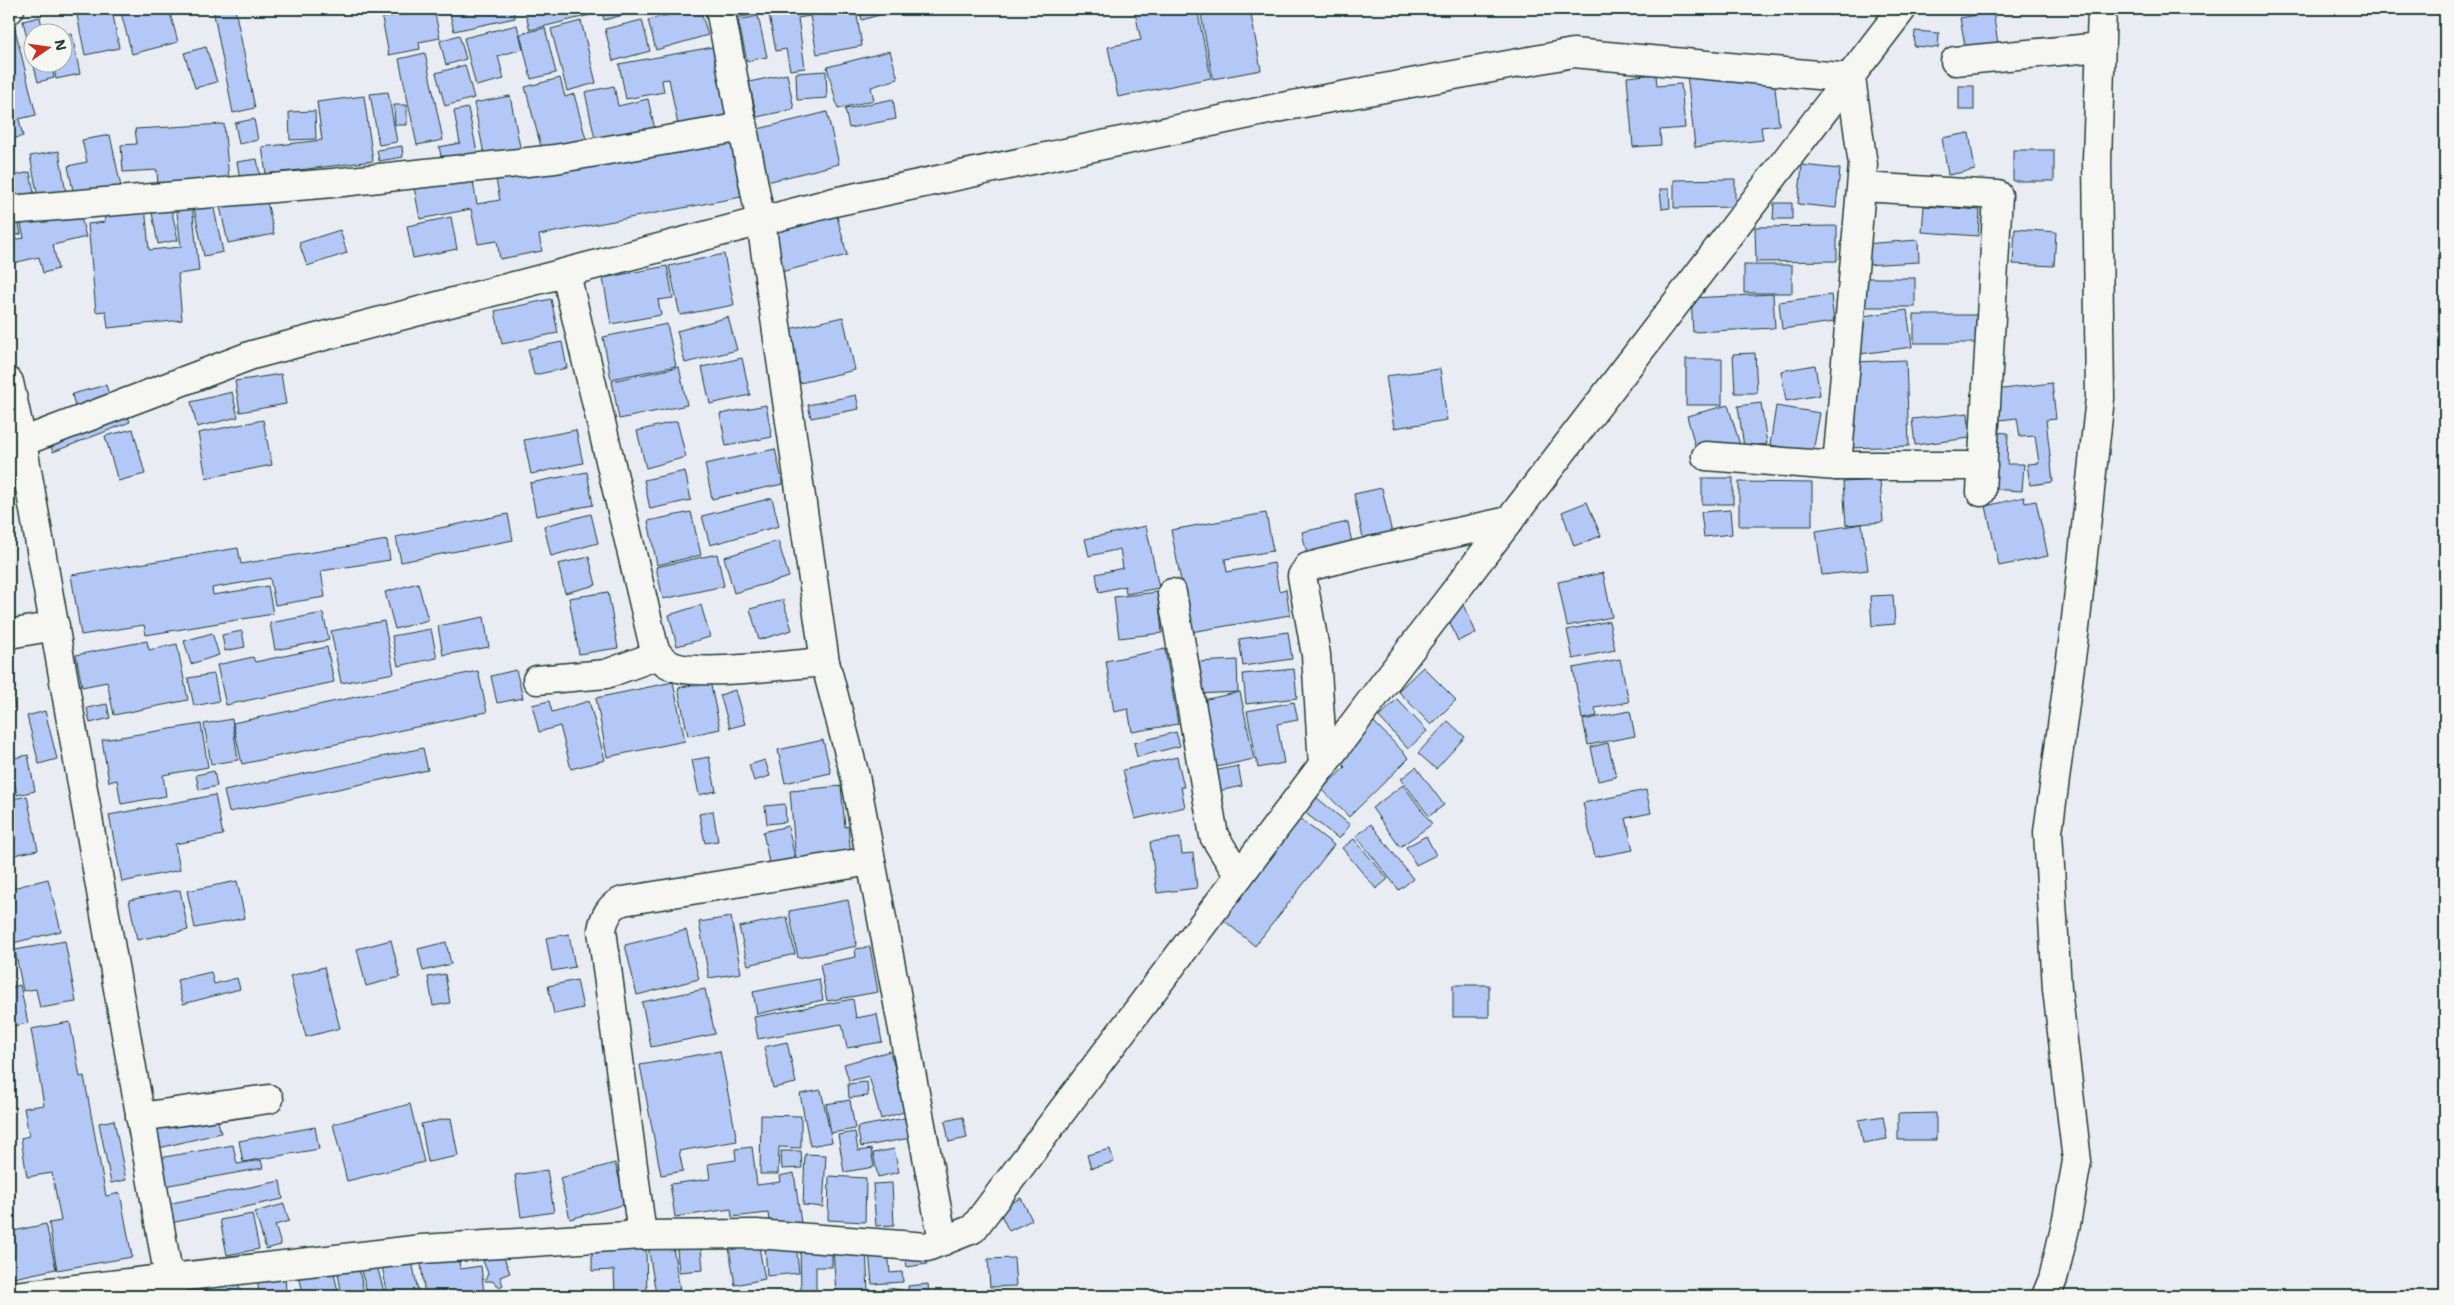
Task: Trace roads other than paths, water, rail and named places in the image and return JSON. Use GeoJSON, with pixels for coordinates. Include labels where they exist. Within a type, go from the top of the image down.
{"type":"FeatureCollection","features":[{"type":"Feature","properties":{"kind":"street"},"geometry":{"type":"LineString","coordinates":[[720,9],[761,222],[825,662],[855,776],[943,1241]]}},
{"type":"Feature","properties":{"kind":"street"},"geometry":{"type":"LineString","coordinates":[[15,1296],[170,1287],[422,1249],[642,1235],[756,1234],[927,1246],[974,1229],[1323,765],[1902,9]]}},
{"type":"Feature","properties":{"kind":"street"},"geometry":{"type":"LineString","coordinates":[[2046,1296],[2053,1279],[2066,1224],[2077,1161],[2057,989],[2048,832],[2075,628],[2100,398],[2098,160],[2102,9]]}},
{"type":"Feature","properties":{"kind":"street"},"geometry":{"type":"LineString","coordinates":[[1955,62],[2101,47]]}},
{"type":"Feature","properties":{"kind":"street"},"geometry":{"type":"LineString","coordinates":[[15,443],[252,355],[834,202],[1272,109],[1573,53],[1851,78]]}},
{"type":"Feature","properties":{"kind":"street"},"geometry":{"type":"LineString","coordinates":[[1837,466],[1863,166],[1851,78]]}},
{"type":"Feature","properties":{"kind":"street"},"geometry":{"type":"LineString","coordinates":[[9,210],[333,183],[545,160],[744,127]]}},
{"type":"Feature","properties":{"kind":"street"},"geometry":{"type":"LineString","coordinates":[[1706,456],[1982,479],[1998,195],[1862,187]]}},
{"type":"Feature","properties":{"kind":"street"},"geometry":{"type":"LineString","coordinates":[[566,274],[654,647],[658,655],[673,666],[695,671],[825,662]]}},
{"type":"Feature","properties":{"kind":"street"},"geometry":{"type":"LineString","coordinates":[[9,382],[15,443],[55,626],[170,1287]]}},
{"type":"Feature","properties":{"kind":"street"},"geometry":{"type":"LineString","coordinates":[[1323,765],[1316,655],[1302,576],[1308,567],[1371,551],[1509,521]]}},
{"type":"Feature","properties":{"kind":"street"},"geometry":{"type":"LineString","coordinates":[[1172,593],[1214,836],[1239,876]]}},
{"type":"Feature","properties":{"kind":"street"},"geometry":{"type":"LineString","coordinates":[[9,634],[55,626]]}},
{"type":"Feature","properties":{"kind":"street"},"geometry":{"type":"LineString","coordinates":[[537,680],[606,674],[658,655]]}},
{"type":"Feature","properties":{"kind":"street"},"geometry":{"type":"LineString","coordinates":[[642,1235],[602,930],[605,918],[613,907],[623,901],[871,861]]}},
{"type":"Feature","properties":{"kind":"street"},"geometry":{"type":"LineString","coordinates":[[140,1117],[269,1098]]}}]}
